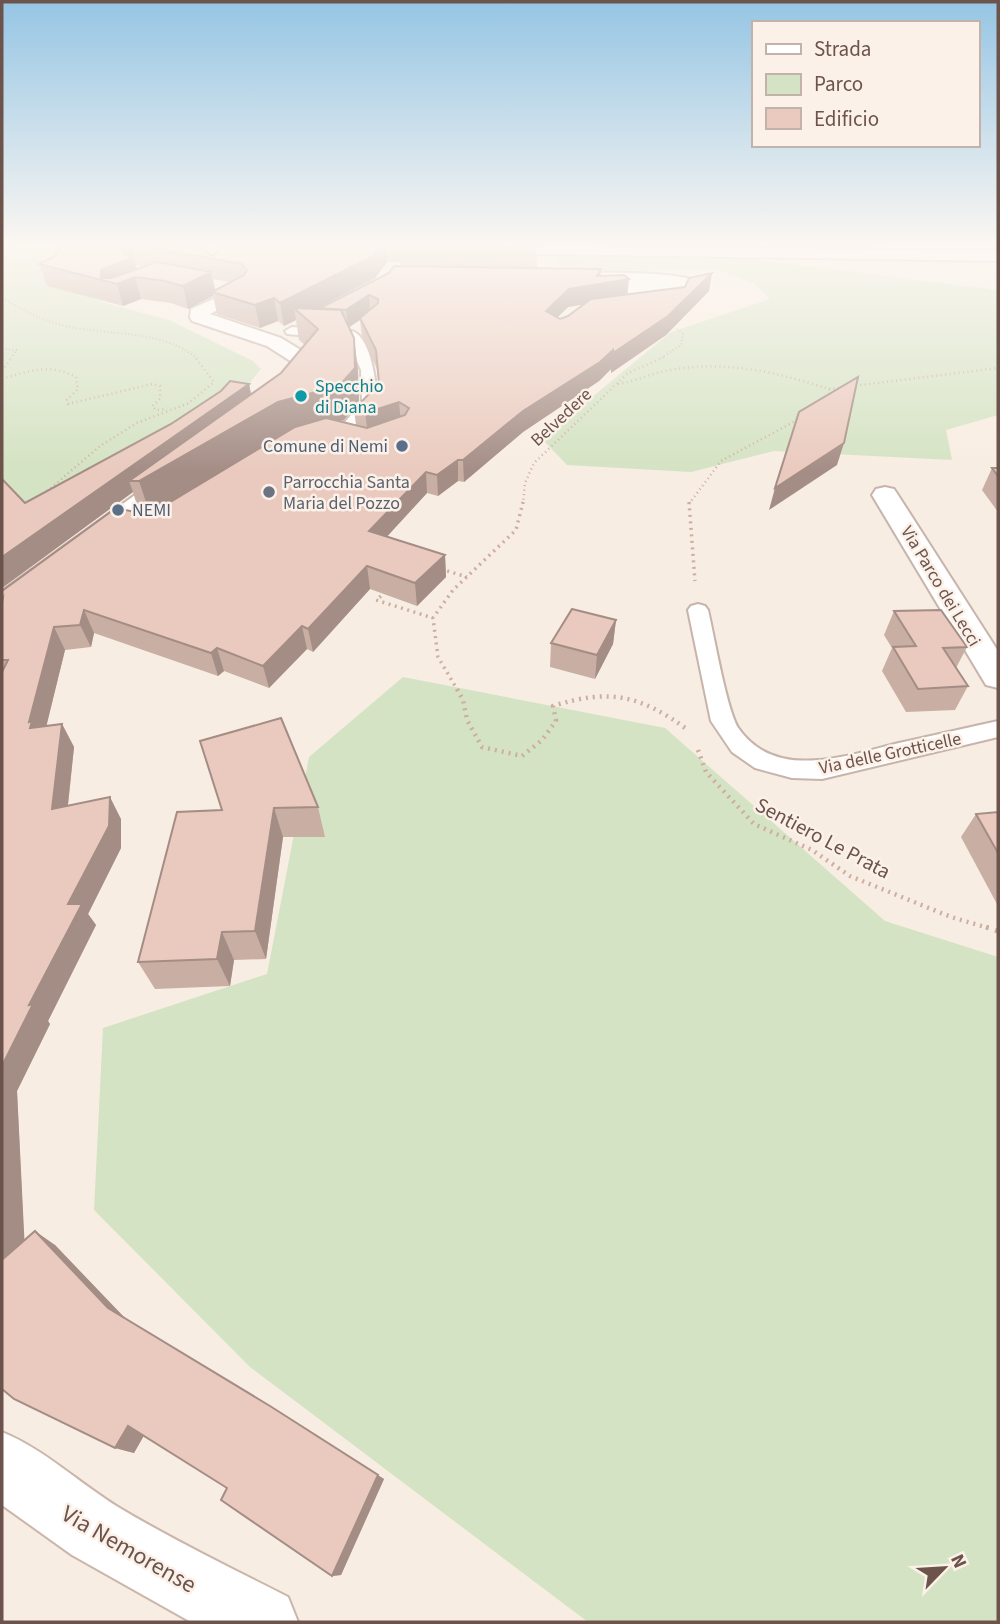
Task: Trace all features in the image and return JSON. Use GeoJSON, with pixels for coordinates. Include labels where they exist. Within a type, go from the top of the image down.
{"type":"FeatureCollection","features":[{"type":"Feature","properties":{"kind":"street"},"geometry":{"type":"LineString","coordinates":[[211,320],[283,336],[302,359],[303,367],[295,381],[267,408]]}},
{"type":"Feature","properties":{"kind":"street"},"geometry":{"type":"LineString","coordinates":[[283,336],[312,320]]}},
{"type":"Feature","properties":{"kind":"street"},"geometry":{"type":"LineString","coordinates":[[2,605],[204,456]]}},
{"type":"Feature","properties":{"kind":"street","name":"Via Parco dei Lecci"},"geometry":{"type":"LineString","coordinates":[[885,495],[998,677]]}},
{"type":"Feature","properties":{"kind":"street","name":"Via Nemorense"},"geometry":{"type":"LineString","coordinates":[[2,1465],[51,1504],[124,1550],[264,1622]]}},
{"type":"Feature","properties":{"kind":"lane"},"geometry":{"type":"LineString","coordinates":[[283,336],[357,331],[368,370],[370,403],[353,432],[309,436]]}},
{"type":"Feature","properties":{"kind":"lane"},"geometry":{"type":"LineString","coordinates":[[120,519],[146,526]]}},
{"type":"Feature","properties":{"kind":"lane","name":"Via delle Grotticelle"},"geometry":{"type":"LineString","coordinates":[[698,610],[723,721],[730,735],[741,749],[779,768],[822,770],[998,729]]}},
{"type":"Feature","properties":{"kind":"path"},"geometry":{"type":"LineString","coordinates":[[39,498],[100,446],[137,422],[189,403],[214,382],[206,365],[179,346],[163,341],[61,325],[46,320]]}},
{"type":"Feature","properties":{"kind":"path","name":"Belvedere"},"geometry":{"type":"LineString","coordinates":[[433,618],[436,610],[467,577],[516,530],[522,513],[525,483],[534,463],[628,373],[660,359],[681,345],[683,334],[673,326]]}},
{"type":"Feature","properties":{"kind":"path"},"geometry":{"type":"LineString","coordinates":[[2,349],[17,350],[2,371]]}},
{"type":"Feature","properties":{"kind":"path"},"geometry":{"type":"LineString","coordinates":[[617,384],[667,370],[712,363],[747,366],[829,388],[998,368]]}},
{"type":"Feature","properties":{"kind":"path"},"geometry":{"type":"LineString","coordinates":[[2,379],[44,367],[61,368],[76,377],[78,389],[67,400],[68,404],[97,400],[143,384],[154,383],[160,386],[160,398],[152,407],[156,410],[174,408]]}},
{"type":"Feature","properties":{"kind":"path"},"geometry":{"type":"LineString","coordinates":[[829,388],[836,400]]}},
{"type":"Feature","properties":{"kind":"path"},"geometry":{"type":"LineString","coordinates":[[698,610],[689,501],[721,461],[802,417]]}},
{"type":"Feature","properties":{"kind":"path"},"geometry":{"type":"LineString","coordinates":[[433,566],[467,577]]}},
{"type":"Feature","properties":{"kind":"path"},"geometry":{"type":"LineString","coordinates":[[387,591],[376,600],[433,618],[438,657],[463,700],[467,720],[482,747],[522,756],[542,740],[556,721],[553,706],[576,698],[621,695],[651,705],[691,732]]}},
{"type":"Feature","properties":{"kind":"path","name":"Sentiero Le Prata"},"geometry":{"type":"LineString","coordinates":[[695,742],[706,772],[754,824],[812,850],[850,876],[951,917],[998,931]]}},
{"type":"Feature","properties":{"kind":"green space"},"geometry":{"type":"Polygon","coordinates":[[[2,320],[168,320],[253,361],[261,369],[243,391],[33,514],[2,480],[2,320]]]}},
{"type":"Feature","properties":{"kind":"green space"},"geometry":{"type":"Polygon","coordinates":[[[708,320],[998,320],[998,415],[946,430],[952,460],[774,451],[691,472],[567,465],[544,441],[569,416],[671,332],[708,320]]]}},
{"type":"Feature","properties":{"kind":"green space"},"geometry":{"type":"Polygon","coordinates":[[[403,677],[665,728],[885,921],[998,957],[998,1622],[588,1622],[250,1367],[94,1210],[103,1028],[267,974],[309,757],[403,677]]]}},
{"type":"Feature","properties":{"kind":"building"},"geometry":{"type":"Polygon","coordinates":[[[307,320],[346,320],[354,338],[355,368],[339,386],[278,402],[139,481],[129,481],[281,373],[318,329],[307,320]]]}},
{"type":"Feature","properties":{"kind":"building"},"geometry":{"type":"Polygon","coordinates":[[[361,320],[662,320],[523,411],[463,460],[458,460],[437,475],[426,472],[369,531],[445,555],[415,583],[367,566],[308,629],[302,626],[263,666],[217,648],[211,653],[84,610],[80,625],[54,627],[29,722],[32,721],[30,728],[62,724],[52,809],[110,797],[109,826],[68,904],[82,904],[29,1005],[33,1004],[2,1066],[2,672],[8,660],[2,660],[2,591],[116,508],[135,512],[157,510],[295,427],[326,418],[367,428],[405,415],[409,408],[399,402],[365,413],[354,410],[379,383],[376,350],[361,320]]]}},
{"type":"Feature","properties":{"kind":"building"},"geometry":{"type":"Polygon","coordinates":[[[858,377],[844,443],[775,488],[799,412],[858,377]]]}},
{"type":"Feature","properties":{"kind":"building"},"geometry":{"type":"Polygon","coordinates":[[[230,381],[249,384],[2,557],[2,479],[25,503],[171,424],[221,391],[230,381]]]}},
{"type":"Feature","properties":{"kind":"building"},"geometry":{"type":"Polygon","coordinates":[[[572,609],[616,620],[597,655],[551,643],[572,609]]]}},
{"type":"Feature","properties":{"kind":"building"},"geometry":{"type":"Polygon","coordinates":[[[941,610],[967,647],[943,648],[968,686],[918,689],[893,647],[916,646],[894,611],[941,610]]]}},
{"type":"Feature","properties":{"kind":"building"},"geometry":{"type":"Polygon","coordinates":[[[281,718],[318,807],[274,808],[255,931],[222,932],[217,959],[138,962],[177,812],[222,810],[200,741],[281,718]]]}},
{"type":"Feature","properties":{"kind":"building"},"geometry":{"type":"Polygon","coordinates":[[[998,812],[998,853],[976,814],[998,812]]]}},
{"type":"Feature","properties":{"kind":"building"},"geometry":{"type":"Polygon","coordinates":[[[2,1186],[4,1258],[35,1231],[108,1308],[378,1475],[332,1576],[221,1500],[227,1488],[128,1426],[115,1448],[14,1399],[2,1389],[2,1186]]]}},
{"type":"Feature","properties":{"kind":"place","name":"Specchio di Diana"},"geometry":{"type":"Point","coordinates":[301,396]}},
{"type":"Feature","properties":{"kind":"place","name":"Comune di Nemi"},"geometry":{"type":"Point","coordinates":[402,446]}},
{"type":"Feature","properties":{"kind":"place","name":"Parrocchia Santa Maria del Pozzo"},"geometry":{"type":"Point","coordinates":[269,492]}},
{"type":"Feature","properties":{"kind":"place","name":"NEMI"},"geometry":{"type":"Point","coordinates":[118,510]}}]}
